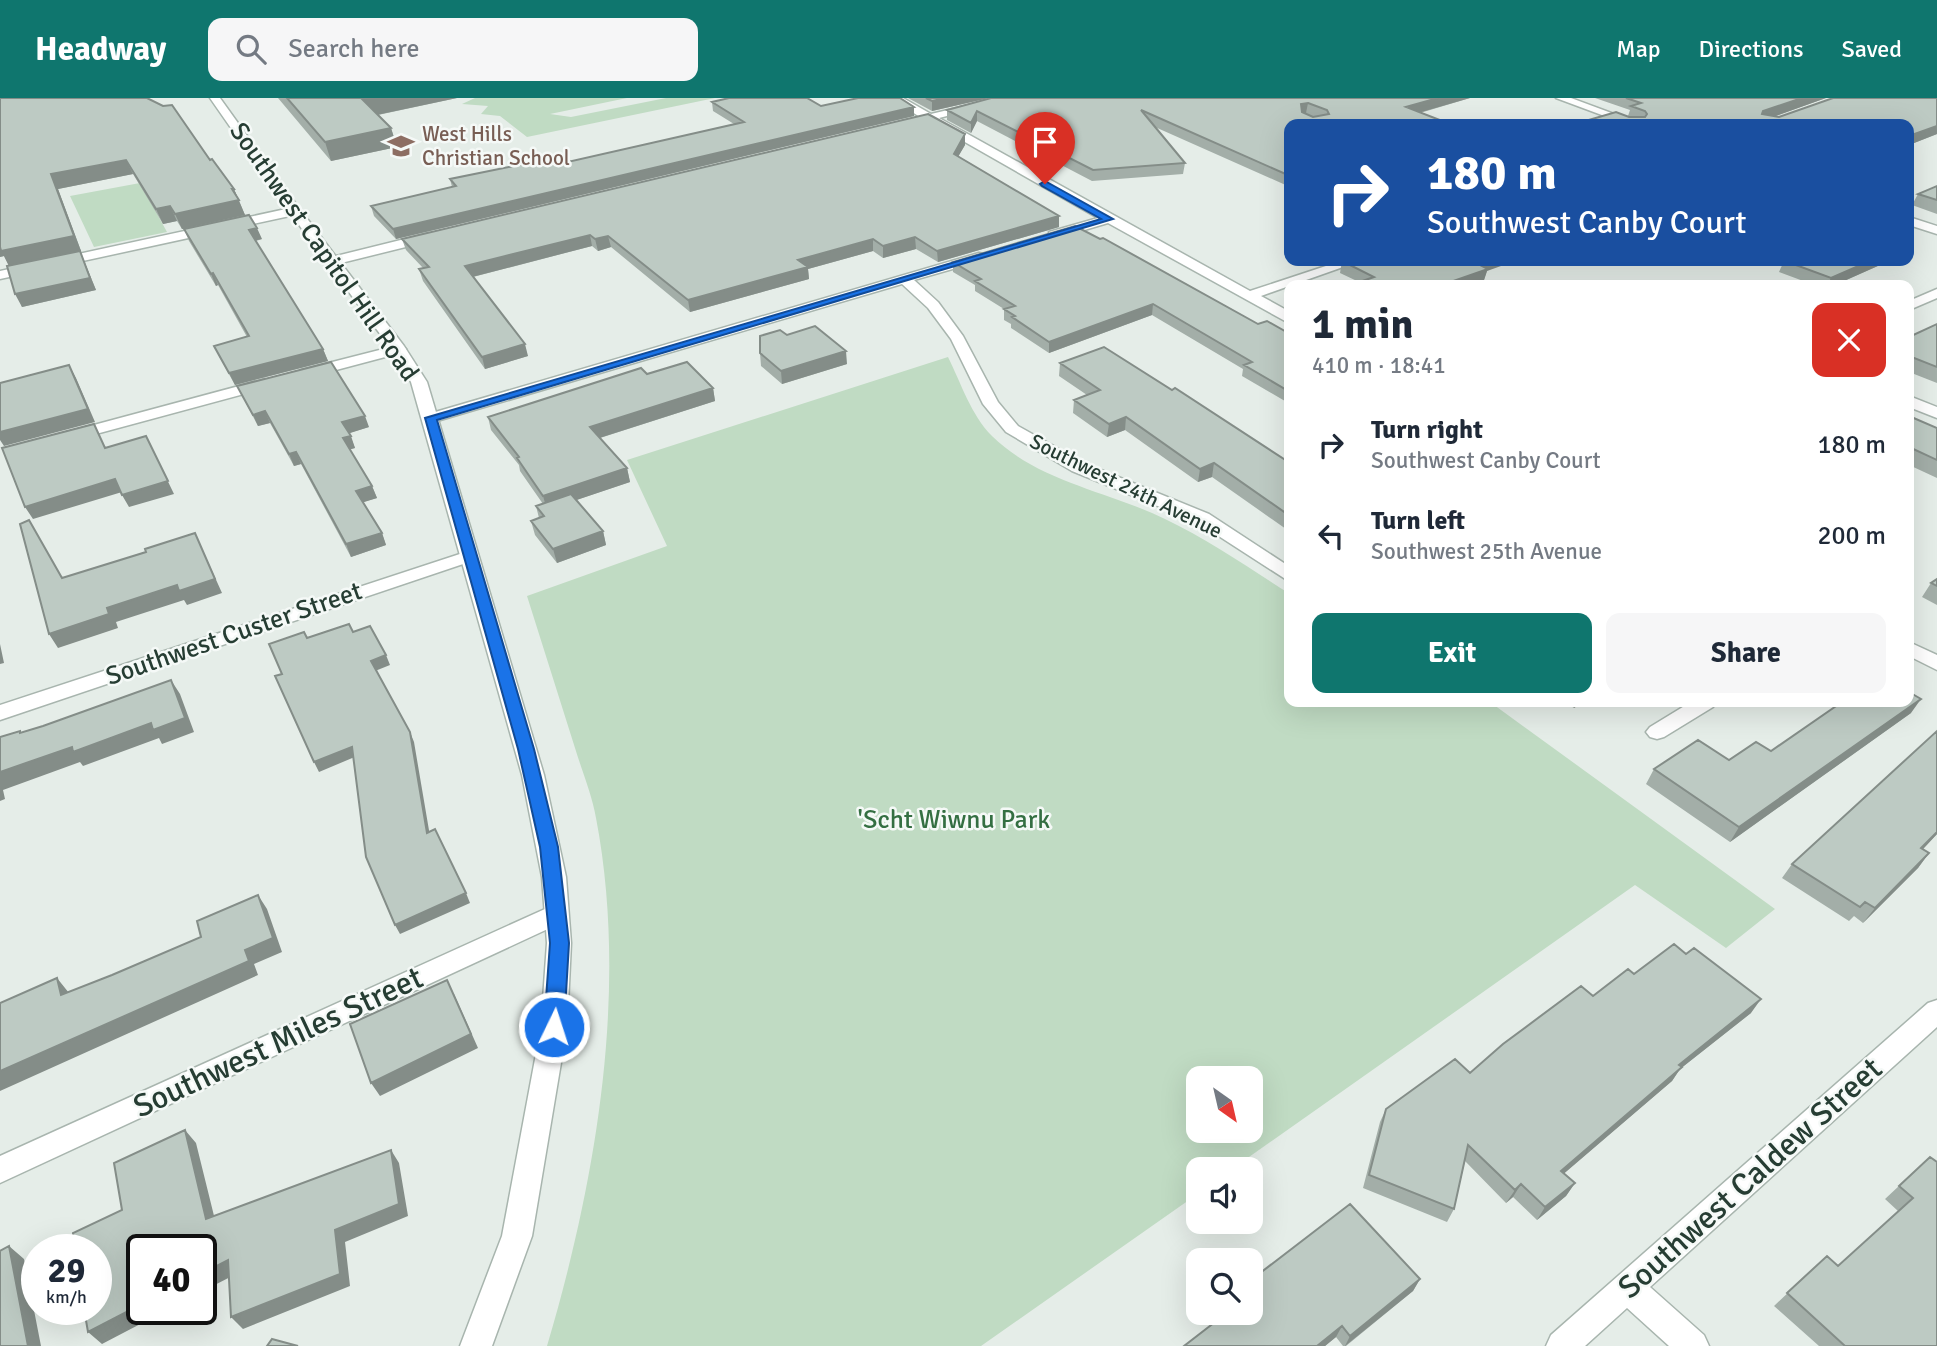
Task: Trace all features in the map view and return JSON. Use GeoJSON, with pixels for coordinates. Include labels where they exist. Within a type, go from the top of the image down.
{"type":"FeatureCollection","features":[{"type":"Feature","properties":{"kind":"street","name":"Southwest Capitol Hill Road"},"geometry":{"type":"LineString","coordinates":[[215,98],[295,211],[399,349],[418,382],[431,418],[533,775],[549,847],[559,943],[554,1027],[517,1236],[476,1346]]}},
{"type":"Feature","properties":{"kind":"street"},"geometry":{"type":"LineString","coordinates":[[895,98],[1284,314]]}},
{"type":"Feature","properties":{"kind":"street"},"geometry":{"type":"LineString","coordinates":[[894,126],[1013,98]]}},
{"type":"Feature","properties":{"kind":"street"},"geometry":{"type":"LineString","coordinates":[[1561,98],[1622,119]]}},
{"type":"Feature","properties":{"kind":"street"},"geometry":{"type":"LineString","coordinates":[[0,275],[295,211]]}},
{"type":"Feature","properties":{"kind":"street"},"geometry":{"type":"LineString","coordinates":[[1045,238],[1109,219]]}},
{"type":"Feature","properties":{"kind":"street"},"geometry":{"type":"LineString","coordinates":[[1914,223],[1937,230]]}},
{"type":"Feature","properties":{"kind":"street"},"geometry":{"type":"LineString","coordinates":[[332,261],[440,235]]}},
{"type":"Feature","properties":{"kind":"street"},"geometry":{"type":"LineString","coordinates":[[431,418],[994,253]]}},
{"type":"Feature","properties":{"kind":"street"},"geometry":{"type":"LineString","coordinates":[[1296,280],[1338,266]]}},
{"type":"Feature","properties":{"kind":"street","name":"Southwest 24th Avenue"},"geometry":{"type":"LineString","coordinates":[[904,279],[933,305],[950,327],[990,404],[1012,429],[1078,467],[1203,518],[1284,572]]}},
{"type":"Feature","properties":{"kind":"street"},"geometry":{"type":"LineString","coordinates":[[1248,296],[1284,284]]}},
{"type":"Feature","properties":{"kind":"street"},"geometry":{"type":"LineString","coordinates":[[1914,304],[1937,293]]}},
{"type":"Feature","properties":{"kind":"street"},"geometry":{"type":"LineString","coordinates":[[53,441],[399,349]]}},
{"type":"Feature","properties":{"kind":"street"},"geometry":{"type":"LineString","coordinates":[[1914,403],[1937,413]]}},
{"type":"Feature","properties":{"kind":"street","name":"Southwest Custer Street"},"geometry":{"type":"LineString","coordinates":[[0,713],[469,555]]}},
{"type":"Feature","properties":{"kind":"street"},"geometry":{"type":"LineString","coordinates":[[1914,651],[1937,663]]}},
{"type":"Feature","properties":{"kind":"street"},"geometry":{"type":"LineString","coordinates":[[1657,732],[1698,707]]}},
{"type":"Feature","properties":{"kind":"street","name":"Southwest Miles Street"},"geometry":{"type":"LineString","coordinates":[[0,1170],[556,914]]}},
{"type":"Feature","properties":{"kind":"street","name":"Southwest Caldew Street"},"geometry":{"type":"LineString","coordinates":[[1562,1346],[1937,1010]]}},
{"type":"Feature","properties":{"kind":"street"},"geometry":{"type":"LineString","coordinates":[[1628,1288],[1693,1346]]}},
{"type":"Feature","properties":{"kind":"green space"},"geometry":{"type":"Polygon","coordinates":[[[475,98],[627,98],[550,114],[571,117],[666,98],[715,98],[527,137],[500,116],[481,114],[488,106],[462,104],[475,98]]]}},
{"type":"Feature","properties":{"kind":"green space"},"geometry":{"type":"Polygon","coordinates":[[[140,183],[167,232],[94,247],[70,196],[140,183]]]}},
{"type":"Feature","properties":{"kind":"green space","name":"'Scht Wiwnu Park"},"geometry":{"type":"Polygon","coordinates":[[[948,357],[978,418],[992,436],[1011,452],[1052,475],[1143,509],[1181,527],[1284,590],[1284,707],[1497,707],[1775,909],[1726,948],[1635,885],[1249,1157],[1186,1157],[1186,1202],[981,1346],[547,1346],[565,1283],[593,1152],[608,1017],[609,950],[605,883],[594,809],[527,596],[667,546],[627,460],[948,357]]]}},
{"type":"Feature","properties":{"kind":"building"},"geometry":{"type":"Polygon","coordinates":[[[0,98],[147,98],[163,106],[172,105],[234,189],[239,200],[175,214],[170,206],[156,209],[126,160],[51,174],[74,236],[1,251],[0,98]]]}},
{"type":"Feature","properties":{"kind":"building"},"geometry":{"type":"Polygon","coordinates":[[[287,98],[361,98],[391,128],[325,142],[287,98]]]}},
{"type":"Feature","properties":{"kind":"building"},"geometry":{"type":"Polygon","coordinates":[[[729,98],[807,98],[821,106],[858,98],[900,98],[914,107],[393,229],[371,206],[456,186],[450,179],[553,158],[559,164],[744,122],[712,102],[729,98]]]}},
{"type":"Feature","properties":{"kind":"building"},"geometry":{"type":"Polygon","coordinates":[[[991,98],[1438,98],[1406,107],[1437,119],[1284,119],[1284,173],[1141,110],[1185,163],[1093,170],[977,111],[971,123],[947,110],[991,98]],[[1308,103],[1301,104],[1302,112],[1313,117],[1329,114],[1327,110],[1308,103]]]}},
{"type":"Feature","properties":{"kind":"building"},"geometry":{"type":"Polygon","coordinates":[[[1626,98],[1802,98],[1763,111],[1762,114],[1779,117],[1833,98],[1937,98],[1937,126],[1914,134],[1914,119],[1592,119],[1616,112],[1629,117],[1645,117],[1645,111],[1631,106],[1641,103],[1626,98]]]}},
{"type":"Feature","properties":{"kind":"building"},"geometry":{"type":"Polygon","coordinates":[[[928,114],[965,134],[954,154],[1059,216],[937,251],[915,237],[883,246],[873,239],[798,260],[808,267],[688,300],[608,236],[595,239],[590,235],[465,266],[525,344],[482,357],[419,269],[429,267],[402,239],[928,114]]]}},
{"type":"Feature","properties":{"kind":"building"},"geometry":{"type":"Polygon","coordinates":[[[1937,186],[1937,200],[1918,194],[1937,186]]]}},
{"type":"Feature","properties":{"kind":"building"},"geometry":{"type":"Polygon","coordinates":[[[249,215],[257,228],[249,230],[323,349],[229,373],[214,346],[249,336],[184,229],[249,215]]]}},
{"type":"Feature","properties":{"kind":"building"},"geometry":{"type":"Polygon","coordinates":[[[1075,226],[1100,239],[1103,238],[1258,324],[1267,321],[1284,331],[1284,388],[1244,365],[1252,362],[1153,304],[1049,342],[1004,309],[1015,306],[975,281],[981,279],[953,262],[1075,226]]]}},
{"type":"Feature","properties":{"kind":"building"},"geometry":{"type":"Polygon","coordinates":[[[80,251],[90,278],[15,294],[7,266],[80,251]]]}},
{"type":"Feature","properties":{"kind":"building"},"geometry":{"type":"Polygon","coordinates":[[[1352,266],[1482,266],[1488,269],[1456,280],[1365,280],[1374,277],[1352,266]]]}},
{"type":"Feature","properties":{"kind":"building"},"geometry":{"type":"Polygon","coordinates":[[[1799,266],[1859,266],[1831,278],[1799,266]]]}},
{"type":"Feature","properties":{"kind":"building"},"geometry":{"type":"Polygon","coordinates":[[[1937,324],[1937,367],[1914,358],[1914,335],[1937,324]]]}},
{"type":"Feature","properties":{"kind":"building"},"geometry":{"type":"Polygon","coordinates":[[[815,326],[846,351],[781,371],[760,353],[760,336],[780,330],[787,335],[815,326]]]}},
{"type":"Feature","properties":{"kind":"building"},"geometry":{"type":"Polygon","coordinates":[[[1104,347],[1172,390],[1175,388],[1284,459],[1284,512],[1214,463],[1200,469],[1126,417],[1109,424],[1074,400],[1100,390],[1060,363],[1104,347]]]}},
{"type":"Feature","properties":{"kind":"building"},"geometry":{"type":"Polygon","coordinates":[[[331,362],[365,416],[342,422],[351,436],[343,438],[372,486],[356,491],[382,533],[346,544],[296,452],[289,454],[265,411],[253,415],[237,386],[331,362]]]}},
{"type":"Feature","properties":{"kind":"building"},"geometry":{"type":"Polygon","coordinates":[[[687,362],[713,388],[590,427],[627,468],[543,496],[517,458],[519,457],[488,417],[641,368],[647,374],[687,362]]]}},
{"type":"Feature","properties":{"kind":"building"},"geometry":{"type":"Polygon","coordinates":[[[69,365],[88,409],[0,432],[0,383],[69,365]]]}},
{"type":"Feature","properties":{"kind":"building"},"geometry":{"type":"Polygon","coordinates":[[[1914,418],[1937,428],[1937,460],[1914,449],[1914,418]]]}},
{"type":"Feature","properties":{"kind":"building"},"geometry":{"type":"Polygon","coordinates":[[[94,424],[105,448],[146,436],[168,481],[122,495],[115,479],[25,507],[2,448],[94,424]]]}},
{"type":"Feature","properties":{"kind":"building"},"geometry":{"type":"Polygon","coordinates":[[[571,494],[603,531],[553,549],[531,521],[544,516],[536,506],[571,494]]]}},
{"type":"Feature","properties":{"kind":"building"},"geometry":{"type":"Polygon","coordinates":[[[29,520],[62,578],[146,552],[145,549],[195,533],[215,579],[179,591],[177,585],[107,608],[109,614],[49,634],[20,524],[29,520]]]}},
{"type":"Feature","properties":{"kind":"building"},"geometry":{"type":"Polygon","coordinates":[[[349,624],[353,632],[370,626],[386,655],[371,661],[410,732],[427,833],[435,829],[466,893],[395,925],[366,857],[352,747],[314,762],[275,676],[282,674],[269,644],[304,632],[307,638],[349,624]]]}},
{"type":"Feature","properties":{"kind":"building"},"geometry":{"type":"Polygon","coordinates":[[[171,680],[185,718],[153,730],[151,723],[73,752],[72,747],[0,772],[0,737],[43,726],[171,680]]]}},
{"type":"Feature","properties":{"kind":"building"},"geometry":{"type":"Polygon","coordinates":[[[1914,695],[1921,699],[1914,704],[1914,695]]]}},
{"type":"Feature","properties":{"kind":"building"},"geometry":{"type":"Polygon","coordinates":[[[1835,707],[1910,707],[1739,827],[1654,769],[1698,740],[1729,760],[1756,742],[1771,751],[1835,707]]]}},
{"type":"Feature","properties":{"kind":"building"},"geometry":{"type":"Polygon","coordinates":[[[1937,731],[1937,832],[1921,848],[1929,853],[1875,908],[1865,902],[1860,907],[1792,864],[1937,731]]]}},
{"type":"Feature","properties":{"kind":"building"},"geometry":{"type":"Polygon","coordinates":[[[258,895],[273,938],[245,950],[249,961],[0,1071],[0,1003],[57,978],[61,995],[112,975],[201,937],[197,921],[258,895]]]}},
{"type":"Feature","properties":{"kind":"building"},"geometry":{"type":"Polygon","coordinates":[[[1674,944],[1686,954],[1694,948],[1761,999],[1679,1065],[1682,1067],[1561,1171],[1575,1183],[1545,1207],[1521,1184],[1515,1190],[1468,1145],[1454,1209],[1369,1175],[1386,1109],[1455,1059],[1470,1073],[1503,1044],[1581,986],[1593,996],[1628,969],[1634,974],[1674,944]]]}},
{"type":"Feature","properties":{"kind":"building"},"geometry":{"type":"Polygon","coordinates":[[[447,980],[471,1034],[371,1083],[350,1024],[447,980]]]}},
{"type":"Feature","properties":{"kind":"building"},"geometry":{"type":"Polygon","coordinates":[[[185,1130],[206,1219],[391,1150],[399,1204],[335,1230],[340,1274],[231,1317],[228,1260],[217,1266],[217,1234],[126,1234],[126,1312],[112,1320],[112,1234],[73,1233],[122,1210],[114,1163],[185,1130]]]}},
{"type":"Feature","properties":{"kind":"building"},"geometry":{"type":"Polygon","coordinates":[[[1930,1157],[1937,1162],[1937,1346],[1845,1346],[1787,1293],[1827,1256],[1838,1266],[1913,1198],[1899,1186],[1930,1157]]]}},
{"type":"Feature","properties":{"kind":"building"},"geometry":{"type":"Polygon","coordinates":[[[1350,1204],[1420,1279],[1350,1336],[1342,1326],[1317,1346],[1184,1346],[1211,1325],[1263,1325],[1263,1271],[1350,1204]]]}},
{"type":"Feature","properties":{"kind":"building"},"geometry":{"type":"Polygon","coordinates":[[[9,1246],[21,1309],[21,1325],[24,1325],[28,1346],[0,1346],[0,1251],[9,1246]]]}},
{"type":"Feature","properties":{"kind":"building"},"geometry":{"type":"Polygon","coordinates":[[[87,1325],[102,1325],[88,1332],[87,1325]]]}},
{"type":"Feature","properties":{"kind":"building"},"geometry":{"type":"Polygon","coordinates":[[[272,1339],[298,1346],[267,1346],[272,1339]]]}},
{"type":"Feature","properties":{"kind":"place","name":"West Hills Christian School"},"geometry":{"type":"Point","coordinates":[401,146]}},
{"type":"Feature","properties":{"kind":"route"},"geometry":{"type":"LineString","coordinates":[[554,1027],[559,943],[549,847],[512,697],[431,418],[1109,219],[1045,184]]}}]}
